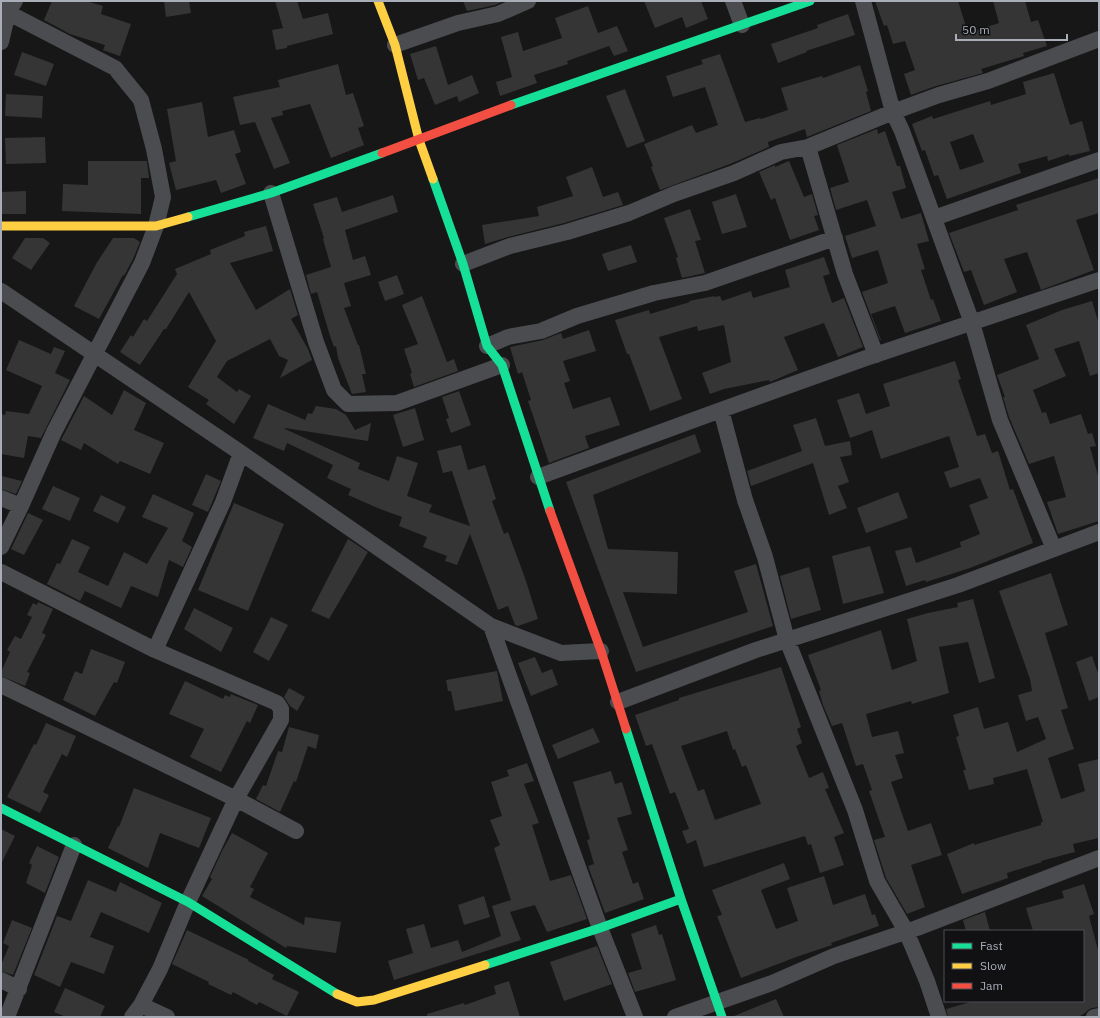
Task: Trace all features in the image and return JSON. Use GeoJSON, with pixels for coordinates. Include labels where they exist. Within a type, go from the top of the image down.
{"type":"FeatureCollection","features":[{"type":"Feature","properties":{"kind":"street"},"geometry":{"type":"LineString","coordinates":[[378,1],[394,44],[419,140],[463,264],[487,346],[502,365],[538,477],[601,651],[681,899],[719,1010]]}},
{"type":"Feature","properties":{"kind":"street"},"geometry":{"type":"LineString","coordinates":[[394,44],[458,23],[498,14],[528,1]]}},
{"type":"Feature","properties":{"kind":"street"},"geometry":{"type":"LineString","coordinates":[[733,1],[742,25]]}},
{"type":"Feature","properties":{"kind":"street"},"geometry":{"type":"LineString","coordinates":[[1,226],[156,226],[271,193],[547,92],[658,55],[810,1]]}},
{"type":"Feature","properties":{"kind":"street"},"geometry":{"type":"LineString","coordinates":[[863,1],[892,112],[902,130],[972,323],[1000,420],[1054,549]]}},
{"type":"Feature","properties":{"kind":"street"},"geometry":{"type":"LineString","coordinates":[[1,42],[8,7],[115,68],[141,100],[154,150],[163,197],[156,226],[142,263],[54,432],[1,547]]}},
{"type":"Feature","properties":{"kind":"street"},"geometry":{"type":"LineString","coordinates":[[463,264],[510,246],[567,232],[629,213],[674,194],[734,173],[781,152],[808,147],[892,112],[939,95],[988,81],[1099,39]]}},
{"type":"Feature","properties":{"kind":"street"},"geometry":{"type":"LineString","coordinates":[[808,147],[845,274],[876,355]]}},
{"type":"Feature","properties":{"kind":"street"},"geometry":{"type":"LineString","coordinates":[[934,218],[1099,160]]}},
{"type":"Feature","properties":{"kind":"street"},"geometry":{"type":"LineString","coordinates":[[271,193],[316,342],[334,390],[348,404],[397,403],[502,365]]}},
{"type":"Feature","properties":{"kind":"street"},"geometry":{"type":"LineString","coordinates":[[487,346],[508,337],[541,330],[577,316],[654,293],[705,283],[835,238]]}},
{"type":"Feature","properties":{"kind":"street"},"geometry":{"type":"LineString","coordinates":[[538,477],[876,355],[1099,280]]}},
{"type":"Feature","properties":{"kind":"street"},"geometry":{"type":"LineString","coordinates":[[1,290],[491,626],[561,654],[601,651]]}},
{"type":"Feature","properties":{"kind":"street"},"geometry":{"type":"LineString","coordinates":[[721,410],[745,500],[765,557],[787,640],[855,810],[877,881],[906,931],[927,981],[939,1017]]}},
{"type":"Feature","properties":{"kind":"street"},"geometry":{"type":"LineString","coordinates":[[155,650],[223,502],[242,454]]}},
{"type":"Feature","properties":{"kind":"street"},"geometry":{"type":"LineString","coordinates":[[1,498],[21,506]]}},
{"type":"Feature","properties":{"kind":"street"},"geometry":{"type":"LineString","coordinates":[[618,702],[756,650],[958,584],[1099,532]]}},
{"type":"Feature","properties":{"kind":"street"},"geometry":{"type":"LineString","coordinates":[[1,572],[155,650],[277,703],[281,709],[281,720],[236,799],[188,902],[160,969],[137,1011],[166,1017]]}},
{"type":"Feature","properties":{"kind":"street"},"geometry":{"type":"LineString","coordinates":[[491,626],[600,928],[635,1017]]}},
{"type":"Feature","properties":{"kind":"street"},"geometry":{"type":"LineString","coordinates":[[1,685],[236,799],[296,831]]}},
{"type":"Feature","properties":{"kind":"street"},"geometry":{"type":"LineString","coordinates":[[1,808],[188,902],[339,995],[356,1002],[374,1000],[600,928],[681,899]]}},
{"type":"Feature","properties":{"kind":"street"},"geometry":{"type":"LineString","coordinates":[[7,1017],[74,845]]}},
{"type":"Feature","properties":{"kind":"street"},"geometry":{"type":"LineString","coordinates":[[675,1017],[719,1010],[772,983],[834,956],[906,931],[1099,858]]}},
{"type":"Feature","properties":{"kind":"street"},"geometry":{"type":"LineString","coordinates":[[1,980],[19,989]]}},
{"type":"Feature","properties":{"kind":"street"},"geometry":{"type":"LineString","coordinates":[[1094,1017],[1099,1016]]}},
{"type":"Feature","properties":{"kind":"building"},"geometry":{"type":"Polygon","coordinates":[[[52,1],[86,1],[103,6],[101,14],[131,24],[120,56],[103,50],[105,45],[70,34],[44,20],[52,1]]]}},
{"type":"Feature","properties":{"kind":"building"},"geometry":{"type":"Polygon","coordinates":[[[164,1],[189,1],[191,13],[166,17],[164,1]]]}},
{"type":"Feature","properties":{"kind":"building"},"geometry":{"type":"Polygon","coordinates":[[[275,1],[297,1],[303,19],[328,13],[333,34],[276,50],[272,30],[283,28],[275,1]]]}},
{"type":"Feature","properties":{"kind":"building"},"geometry":{"type":"Polygon","coordinates":[[[463,1],[504,1],[495,5],[467,11],[463,1]]]}},
{"type":"Feature","properties":{"kind":"building"},"geometry":{"type":"Polygon","coordinates":[[[644,1],[701,1],[708,19],[686,28],[682,17],[655,28],[644,1]]]}},
{"type":"Feature","properties":{"kind":"building"},"geometry":{"type":"Polygon","coordinates":[[[875,1],[958,1],[968,33],[999,23],[993,1],[1025,1],[1031,22],[1038,20],[1047,46],[1023,53],[1024,56],[981,69],[983,73],[936,86],[911,95],[904,74],[915,70],[905,41],[893,44],[887,25],[884,26],[875,1]]]}},
{"type":"Feature","properties":{"kind":"building"},"geometry":{"type":"Polygon","coordinates":[[[588,6],[598,33],[617,26],[628,51],[614,56],[609,46],[567,61],[568,64],[534,75],[537,83],[500,96],[496,82],[512,77],[501,37],[518,32],[523,51],[562,38],[555,18],[588,6]]]}},
{"type":"Feature","properties":{"kind":"building"},"geometry":{"type":"Polygon","coordinates":[[[848,14],[855,35],[806,51],[807,52],[778,63],[771,44],[818,28],[817,25],[848,14]]]}},
{"type":"Feature","properties":{"kind":"building"},"geometry":{"type":"Polygon","coordinates":[[[436,46],[448,85],[472,75],[479,93],[459,102],[457,96],[435,105],[424,78],[418,80],[410,54],[436,46]]]}},
{"type":"Feature","properties":{"kind":"building"},"geometry":{"type":"Polygon","coordinates":[[[22,52],[54,64],[46,86],[14,75],[22,52]]]}},
{"type":"Feature","properties":{"kind":"building"},"geometry":{"type":"Polygon","coordinates":[[[720,54],[745,122],[761,119],[788,110],[781,88],[822,76],[823,78],[860,65],[868,91],[866,92],[871,111],[807,137],[805,129],[768,142],[769,147],[730,164],[660,190],[651,167],[653,166],[644,144],[692,125],[696,133],[718,125],[705,87],[673,97],[666,76],[703,64],[701,60],[720,54]]]}},
{"type":"Feature","properties":{"kind":"building"},"geometry":{"type":"Polygon","coordinates":[[[338,64],[346,95],[353,93],[364,126],[358,128],[364,145],[331,158],[310,104],[282,111],[283,115],[271,118],[290,163],[274,169],[255,122],[240,125],[233,97],[280,87],[278,80],[338,64]]]}},
{"type":"Feature","properties":{"kind":"building"},"geometry":{"type":"Polygon","coordinates":[[[1054,73],[1070,125],[1082,121],[1090,151],[1069,156],[1069,154],[1048,161],[1047,156],[1018,164],[1021,173],[947,199],[938,175],[934,176],[925,150],[922,151],[912,124],[932,116],[933,119],[990,101],[991,105],[1026,94],[1023,82],[1054,73]],[[973,134],[950,142],[960,170],[984,162],[973,134]]]}},
{"type":"Feature","properties":{"kind":"building"},"geometry":{"type":"Polygon","coordinates":[[[625,89],[645,141],[627,148],[606,96],[625,89]]]}},
{"type":"Feature","properties":{"kind":"building"},"geometry":{"type":"Polygon","coordinates":[[[6,94],[43,96],[42,118],[5,116],[6,94]]]}},
{"type":"Feature","properties":{"kind":"building"},"geometry":{"type":"Polygon","coordinates":[[[202,102],[208,137],[234,130],[241,152],[235,154],[246,184],[221,193],[216,180],[176,190],[169,163],[176,161],[167,109],[202,102]]]}},
{"type":"Feature","properties":{"kind":"building"},"geometry":{"type":"Polygon","coordinates":[[[877,129],[878,134],[885,131],[897,166],[900,166],[906,188],[892,192],[901,219],[921,213],[929,241],[917,244],[925,269],[921,270],[931,300],[933,299],[941,321],[905,333],[895,306],[871,314],[881,340],[862,292],[888,283],[878,250],[852,258],[845,236],[876,226],[867,200],[836,210],[830,188],[849,182],[837,145],[877,129]]]}},
{"type":"Feature","properties":{"kind":"building"},"geometry":{"type":"Polygon","coordinates":[[[45,137],[46,163],[6,164],[5,138],[45,137]]]}},
{"type":"Feature","properties":{"kind":"building"},"geometry":{"type":"Polygon","coordinates":[[[88,161],[147,161],[149,178],[141,178],[141,214],[62,211],[63,184],[88,185],[88,161]]]}},
{"type":"Feature","properties":{"kind":"building"},"geometry":{"type":"Polygon","coordinates":[[[789,161],[804,197],[812,194],[818,215],[814,216],[819,230],[790,240],[775,198],[771,200],[759,172],[789,161]]]}},
{"type":"Feature","properties":{"kind":"building"},"geometry":{"type":"Polygon","coordinates":[[[592,167],[603,197],[618,192],[623,205],[564,223],[485,244],[482,225],[539,216],[537,207],[573,196],[566,177],[592,167]]]}},
{"type":"Feature","properties":{"kind":"building"},"geometry":{"type":"Polygon","coordinates":[[[1099,178],[1099,213],[1076,220],[1094,270],[1041,290],[1027,252],[1004,259],[1017,292],[984,305],[971,270],[964,272],[949,233],[1018,210],[1016,205],[1099,178]]]}},
{"type":"Feature","properties":{"kind":"building"},"geometry":{"type":"Polygon","coordinates":[[[26,191],[26,214],[1,214],[1,192],[26,191]]]}},
{"type":"Feature","properties":{"kind":"building"},"geometry":{"type":"Polygon","coordinates":[[[736,194],[747,227],[722,234],[712,202],[736,194]]]}},
{"type":"Feature","properties":{"kind":"building"},"geometry":{"type":"Polygon","coordinates":[[[393,195],[398,212],[345,230],[353,260],[365,256],[371,275],[344,283],[351,306],[344,308],[359,345],[366,374],[362,374],[366,392],[352,394],[338,358],[336,346],[334,347],[330,336],[317,292],[311,294],[306,275],[331,267],[323,239],[324,238],[313,204],[337,197],[342,212],[393,195]]]}},
{"type":"Feature","properties":{"kind":"building"},"geometry":{"type":"Polygon","coordinates":[[[690,209],[701,240],[695,241],[705,273],[682,278],[676,258],[678,257],[664,218],[690,209]]]}},
{"type":"Feature","properties":{"kind":"building"},"geometry":{"type":"Polygon","coordinates":[[[266,226],[273,251],[230,263],[256,310],[290,289],[298,315],[291,319],[308,349],[312,360],[280,378],[288,360],[279,356],[270,339],[227,361],[217,377],[237,392],[239,389],[251,396],[234,424],[206,404],[209,400],[188,387],[216,341],[189,292],[166,329],[164,329],[140,365],[120,352],[131,335],[133,337],[144,319],[147,321],[177,274],[175,269],[211,254],[210,250],[245,236],[244,232],[266,226]]]}},
{"type":"Feature","properties":{"kind":"building"},"geometry":{"type":"Polygon","coordinates":[[[25,238],[43,238],[50,243],[31,270],[12,258],[25,238]]]}},
{"type":"Feature","properties":{"kind":"building"},"geometry":{"type":"Polygon","coordinates":[[[113,238],[134,238],[140,242],[124,276],[123,275],[99,319],[74,306],[96,264],[113,238]]]}},
{"type":"Feature","properties":{"kind":"building"},"geometry":{"type":"Polygon","coordinates":[[[631,245],[637,262],[608,271],[602,254],[631,245]]]}},
{"type":"Feature","properties":{"kind":"building"},"geometry":{"type":"Polygon","coordinates":[[[824,257],[830,274],[823,276],[832,303],[844,298],[863,347],[838,357],[824,323],[784,337],[798,370],[770,382],[769,380],[724,389],[710,394],[702,373],[731,362],[724,325],[698,331],[697,326],[659,337],[682,399],[650,411],[615,320],[649,310],[650,314],[690,302],[689,301],[714,296],[720,296],[722,301],[751,291],[753,298],[790,287],[785,270],[824,257]]]}},
{"type":"Feature","properties":{"kind":"building"},"geometry":{"type":"Polygon","coordinates":[[[397,275],[404,294],[385,301],[378,282],[397,275]]]}},
{"type":"Feature","properties":{"kind":"building"},"geometry":{"type":"Polygon","coordinates":[[[422,296],[447,362],[454,359],[458,371],[414,387],[410,374],[412,373],[404,349],[418,344],[402,305],[422,296]]]}},
{"type":"Feature","properties":{"kind":"building"},"geometry":{"type":"Polygon","coordinates":[[[1092,301],[1099,324],[1099,373],[1090,376],[1079,341],[1054,349],[1066,376],[1033,390],[1042,413],[1046,412],[1050,424],[1081,414],[1088,434],[1092,433],[1096,446],[1090,447],[1099,479],[1099,521],[1058,534],[1047,502],[1066,497],[1054,456],[1029,464],[1009,417],[1003,397],[1005,397],[997,375],[1039,359],[1026,325],[1062,310],[1092,301]]]}},
{"type":"Feature","properties":{"kind":"building"},"geometry":{"type":"Polygon","coordinates":[[[589,330],[596,351],[563,361],[570,381],[564,383],[573,409],[610,397],[620,425],[585,436],[589,448],[549,463],[528,401],[531,400],[522,372],[518,374],[510,347],[543,340],[561,333],[563,339],[589,330]]]}},
{"type":"Feature","properties":{"kind":"building"},"geometry":{"type":"Polygon","coordinates":[[[19,340],[51,354],[54,347],[65,351],[55,373],[70,380],[41,438],[28,436],[24,458],[1,454],[1,414],[5,415],[6,411],[29,414],[42,386],[6,370],[19,340]]]}},
{"type":"Feature","properties":{"kind":"building"},"geometry":{"type":"Polygon","coordinates":[[[955,361],[961,379],[958,380],[977,436],[985,434],[992,453],[998,451],[1010,490],[1013,489],[1033,543],[970,568],[926,582],[925,580],[906,586],[895,551],[911,547],[916,563],[961,547],[960,542],[980,534],[969,505],[988,498],[980,478],[950,488],[944,472],[959,467],[949,436],[881,459],[872,430],[850,438],[837,400],[859,393],[866,414],[890,406],[883,384],[955,361]]]}},
{"type":"Feature","properties":{"kind":"building"},"geometry":{"type":"Polygon","coordinates":[[[124,390],[146,403],[134,430],[164,443],[150,474],[120,461],[118,464],[84,443],[81,450],[61,440],[84,396],[112,415],[124,390]]]}},
{"type":"Feature","properties":{"kind":"building"},"geometry":{"type":"Polygon","coordinates":[[[459,391],[471,425],[451,433],[446,419],[449,418],[442,397],[459,391]]]}},
{"type":"Feature","properties":{"kind":"building"},"geometry":{"type":"Polygon","coordinates":[[[268,404],[305,420],[308,413],[312,414],[316,406],[336,409],[346,415],[355,430],[371,423],[368,441],[285,429],[360,463],[358,469],[389,481],[397,456],[418,463],[407,496],[432,505],[429,512],[470,526],[452,471],[443,473],[437,451],[461,445],[468,470],[485,465],[496,499],[492,501],[504,534],[508,532],[538,619],[518,626],[515,625],[508,606],[498,610],[470,534],[457,565],[445,561],[447,556],[423,547],[427,537],[399,526],[402,517],[348,495],[351,489],[327,478],[333,465],[287,443],[284,451],[253,438],[268,404]]]}},
{"type":"Feature","properties":{"kind":"building"},"geometry":{"type":"Polygon","coordinates":[[[415,408],[424,440],[403,447],[393,415],[415,408]]]}},
{"type":"Feature","properties":{"kind":"building"},"geometry":{"type":"Polygon","coordinates":[[[816,418],[825,446],[850,441],[852,455],[840,457],[849,482],[838,486],[847,508],[829,515],[813,463],[751,486],[747,471],[802,451],[793,425],[816,418]]]}},
{"type":"Feature","properties":{"kind":"building"},"geometry":{"type":"Polygon","coordinates":[[[695,434],[701,452],[593,495],[608,549],[678,552],[677,594],[623,592],[643,647],[748,612],[734,571],[756,564],[773,626],[636,672],[566,482],[695,434]]]}},
{"type":"Feature","properties":{"kind":"building"},"geometry":{"type":"Polygon","coordinates":[[[206,474],[221,481],[208,512],[192,505],[206,474]]]}},
{"type":"Feature","properties":{"kind":"building"},"geometry":{"type":"Polygon","coordinates":[[[1,476],[22,481],[16,494],[1,489],[1,476]]]}},
{"type":"Feature","properties":{"kind":"building"},"geometry":{"type":"Polygon","coordinates":[[[53,486],[80,498],[70,521],[42,509],[53,486]]]}},
{"type":"Feature","properties":{"kind":"building"},"geometry":{"type":"Polygon","coordinates":[[[898,492],[908,518],[866,533],[857,508],[898,492]]]}},
{"type":"Feature","properties":{"kind":"building"},"geometry":{"type":"Polygon","coordinates":[[[153,494],[194,513],[182,541],[192,547],[183,567],[169,560],[158,597],[131,586],[121,608],[85,591],[80,601],[47,584],[57,563],[60,564],[72,539],[90,547],[78,572],[108,586],[124,552],[147,564],[168,528],[142,517],[153,494]]]}},
{"type":"Feature","properties":{"kind":"building"},"geometry":{"type":"Polygon","coordinates":[[[101,495],[126,507],[118,523],[93,511],[101,495]]]}},
{"type":"Feature","properties":{"kind":"building"},"geometry":{"type":"Polygon","coordinates":[[[234,503],[284,524],[248,611],[198,590],[234,503]]]}},
{"type":"Feature","properties":{"kind":"building"},"geometry":{"type":"Polygon","coordinates":[[[28,513],[43,520],[24,555],[11,549],[28,513]]]}},
{"type":"Feature","properties":{"kind":"building"},"geometry":{"type":"Polygon","coordinates":[[[348,539],[368,552],[329,619],[311,611],[348,539]]]}},
{"type":"Feature","properties":{"kind":"building"},"geometry":{"type":"Polygon","coordinates":[[[870,546],[884,593],[843,604],[832,556],[870,546]]]}},
{"type":"Feature","properties":{"kind":"building"},"geometry":{"type":"Polygon","coordinates":[[[809,567],[821,610],[791,619],[780,576],[809,567]]]}},
{"type":"Feature","properties":{"kind":"building"},"geometry":{"type":"Polygon","coordinates":[[[1051,573],[1068,625],[1045,633],[1068,708],[1061,710],[1074,749],[1048,758],[1061,799],[1085,791],[1078,764],[1099,759],[1099,838],[1073,844],[1075,852],[1041,861],[1042,862],[1007,873],[1008,878],[962,894],[947,854],[974,843],[974,845],[1041,825],[1041,822],[1043,822],[1027,769],[993,778],[994,784],[969,790],[963,770],[966,770],[956,737],[959,736],[953,715],[978,707],[984,729],[1008,722],[1017,752],[1046,739],[1038,717],[1026,721],[1018,695],[1032,691],[1030,679],[999,591],[1051,573]]]}},
{"type":"Feature","properties":{"kind":"building"},"geometry":{"type":"Polygon","coordinates":[[[973,599],[995,678],[979,683],[968,642],[939,647],[949,693],[912,704],[911,701],[866,714],[872,737],[898,731],[904,753],[895,755],[903,778],[891,782],[908,831],[931,823],[942,855],[911,865],[925,907],[907,914],[886,878],[874,840],[885,837],[869,791],[872,790],[863,764],[856,766],[842,723],[832,726],[823,705],[819,691],[821,690],[808,655],[881,630],[892,670],[917,661],[907,619],[958,607],[957,603],[973,599]]]}},
{"type":"Feature","properties":{"kind":"building"},"geometry":{"type":"Polygon","coordinates":[[[38,602],[53,609],[42,633],[46,635],[27,672],[30,673],[25,686],[1,676],[1,672],[10,652],[7,650],[15,636],[21,639],[32,617],[27,615],[33,603],[37,605],[38,602]]]}},
{"type":"Feature","properties":{"kind":"building"},"geometry":{"type":"Polygon","coordinates":[[[194,608],[233,628],[221,652],[184,629],[194,608]]]}},
{"type":"Feature","properties":{"kind":"building"},"geometry":{"type":"Polygon","coordinates":[[[271,617],[288,625],[269,661],[253,652],[271,617]]]}},
{"type":"Feature","properties":{"kind":"building"},"geometry":{"type":"Polygon","coordinates":[[[91,649],[125,662],[117,683],[114,682],[95,716],[63,700],[75,671],[82,674],[91,649]]]}},
{"type":"Feature","properties":{"kind":"building"},"geometry":{"type":"Polygon","coordinates":[[[1092,656],[1099,676],[1099,697],[1089,701],[1076,662],[1092,656]]]}},
{"type":"Feature","properties":{"kind":"building"},"geometry":{"type":"Polygon","coordinates":[[[535,657],[542,673],[552,669],[558,685],[531,696],[518,663],[535,657]]]}},
{"type":"Feature","properties":{"kind":"building"},"geometry":{"type":"Polygon","coordinates":[[[781,667],[801,727],[797,729],[802,743],[796,746],[809,778],[823,772],[829,788],[825,789],[844,833],[834,837],[844,865],[820,873],[811,844],[808,845],[805,836],[704,867],[696,840],[687,844],[682,831],[689,829],[675,792],[670,794],[652,744],[646,746],[635,715],[679,700],[679,698],[781,667]],[[727,731],[681,746],[698,791],[704,789],[715,820],[761,804],[746,765],[742,767],[735,749],[733,750],[727,731]]]}},
{"type":"Feature","properties":{"kind":"building"},"geometry":{"type":"Polygon","coordinates":[[[497,671],[503,701],[455,711],[451,691],[448,691],[446,680],[497,671]]]}},
{"type":"Feature","properties":{"kind":"building"},"geometry":{"type":"Polygon","coordinates":[[[185,681],[223,699],[225,695],[230,697],[231,694],[258,705],[250,723],[247,721],[221,772],[190,757],[204,729],[169,714],[185,681]]]}},
{"type":"Feature","properties":{"kind":"building"},"geometry":{"type":"Polygon","coordinates":[[[289,688],[305,697],[297,711],[290,706],[284,697],[289,688]]]}},
{"type":"Feature","properties":{"kind":"building"},"geometry":{"type":"Polygon","coordinates":[[[46,723],[76,736],[67,757],[62,754],[43,792],[49,795],[40,813],[7,797],[34,744],[36,745],[46,723]]]}},
{"type":"Feature","properties":{"kind":"building"},"geometry":{"type":"Polygon","coordinates":[[[289,727],[319,735],[316,749],[308,746],[296,782],[294,781],[280,812],[256,799],[263,785],[266,786],[278,751],[282,752],[289,727]]]}},
{"type":"Feature","properties":{"kind":"building"},"geometry":{"type":"Polygon","coordinates":[[[593,728],[600,742],[558,759],[552,745],[593,728]]]}},
{"type":"Feature","properties":{"kind":"building"},"geometry":{"type":"Polygon","coordinates":[[[527,763],[534,781],[524,784],[539,823],[532,825],[550,881],[571,875],[587,919],[547,932],[535,905],[510,912],[521,940],[394,980],[388,961],[413,953],[406,929],[424,924],[431,948],[458,940],[462,952],[501,936],[492,906],[511,900],[494,848],[500,845],[490,820],[502,816],[491,782],[509,776],[507,770],[527,763]]]}},
{"type":"Feature","properties":{"kind":"building"},"geometry":{"type":"Polygon","coordinates":[[[611,771],[615,784],[622,782],[632,814],[617,818],[628,850],[622,852],[633,884],[638,882],[644,899],[605,913],[588,866],[594,864],[587,840],[590,839],[573,782],[611,771]]]}},
{"type":"Feature","properties":{"kind":"building"},"geometry":{"type":"Polygon","coordinates":[[[134,788],[211,818],[199,848],[160,833],[148,868],[108,848],[118,826],[119,827],[134,788]]]}},
{"type":"Feature","properties":{"kind":"building"},"geometry":{"type":"Polygon","coordinates":[[[1,829],[15,836],[1,864],[1,829]]]}},
{"type":"Feature","properties":{"kind":"building"},"geometry":{"type":"Polygon","coordinates":[[[232,833],[268,853],[250,887],[254,889],[250,897],[304,925],[305,917],[341,922],[336,953],[287,946],[286,948],[202,896],[212,879],[210,877],[232,833]]]}},
{"type":"Feature","properties":{"kind":"building"},"geometry":{"type":"Polygon","coordinates":[[[37,846],[59,857],[45,893],[26,883],[32,865],[29,863],[37,846]]]}},
{"type":"Feature","properties":{"kind":"building"},"geometry":{"type":"Polygon","coordinates":[[[784,863],[790,879],[761,890],[776,929],[798,921],[787,888],[824,876],[833,905],[865,894],[872,915],[875,914],[879,926],[831,943],[832,945],[741,978],[717,916],[722,915],[712,890],[784,863]]]}},
{"type":"Feature","properties":{"kind":"building"},"geometry":{"type":"Polygon","coordinates":[[[88,880],[116,892],[120,882],[162,903],[149,933],[101,912],[90,937],[114,946],[104,974],[71,962],[60,987],[34,975],[57,916],[71,921],[88,880]]]}},
{"type":"Feature","properties":{"kind":"building"},"geometry":{"type":"Polygon","coordinates":[[[1084,884],[1094,914],[1089,916],[1099,954],[1099,1007],[1092,1008],[1080,1016],[1071,1017],[948,1017],[946,1009],[970,1002],[1084,1002],[1084,930],[1033,930],[1026,908],[1064,898],[1062,891],[1084,884]]]}},
{"type":"Feature","properties":{"kind":"building"},"geometry":{"type":"Polygon","coordinates":[[[484,896],[490,917],[464,925],[458,905],[484,896]]]}},
{"type":"Feature","properties":{"kind":"building"},"geometry":{"type":"Polygon","coordinates":[[[985,912],[990,930],[966,930],[963,920],[985,912]]]}},
{"type":"Feature","properties":{"kind":"building"},"geometry":{"type":"Polygon","coordinates":[[[12,920],[32,928],[13,975],[1,971],[1,965],[9,946],[3,943],[12,920]]]}},
{"type":"Feature","properties":{"kind":"building"},"geometry":{"type":"Polygon","coordinates":[[[656,925],[659,935],[662,934],[676,980],[635,992],[628,973],[642,969],[631,934],[656,925]]]}},
{"type":"Feature","properties":{"kind":"building"},"geometry":{"type":"Polygon","coordinates":[[[187,930],[249,960],[248,961],[274,975],[272,979],[299,992],[287,1016],[259,1002],[257,1005],[233,992],[231,995],[208,984],[209,982],[172,964],[187,930]]]}},
{"type":"Feature","properties":{"kind":"building"},"geometry":{"type":"Polygon","coordinates":[[[597,946],[612,984],[564,1001],[550,962],[597,946]]]}},
{"type":"Feature","properties":{"kind":"building"},"geometry":{"type":"Polygon","coordinates":[[[509,981],[520,1017],[427,1017],[427,1014],[464,1003],[465,1005],[496,994],[494,986],[509,981]]]}},
{"type":"Feature","properties":{"kind":"building"},"geometry":{"type":"Polygon","coordinates":[[[65,988],[105,1006],[100,1017],[66,1017],[54,1012],[65,988]]]}},
{"type":"Feature","properties":{"kind":"building"},"geometry":{"type":"Polygon","coordinates":[[[776,999],[784,1017],[734,1017],[734,1016],[776,999]]]}},
{"type":"Feature","properties":{"kind":"traffic: fast"},"geometry":{"type":"LineString","coordinates":[[511,105],[810,1]]}},
{"type":"Feature","properties":{"kind":"traffic: fast"},"geometry":{"type":"LineString","coordinates":[[188,217],[271,193],[382,153]]}},
{"type":"Feature","properties":{"kind":"traffic: fast"},"geometry":{"type":"LineString","coordinates":[[433,179],[463,264],[487,346],[502,365],[550,511]]}},
{"type":"Feature","properties":{"kind":"traffic: fast"},"geometry":{"type":"LineString","coordinates":[[626,729],[681,899],[722,1017]]}},
{"type":"Feature","properties":{"kind":"traffic: fast"},"geometry":{"type":"LineString","coordinates":[[1,808],[188,902],[337,994]]}},
{"type":"Feature","properties":{"kind":"traffic: fast"},"geometry":{"type":"LineString","coordinates":[[485,965],[600,928],[681,899]]}},
{"type":"Feature","properties":{"kind":"traffic: slow"},"geometry":{"type":"LineString","coordinates":[[378,1],[395,45],[419,140],[433,179]]}},
{"type":"Feature","properties":{"kind":"traffic: slow"},"geometry":{"type":"LineString","coordinates":[[1,226],[156,226],[188,217]]}},
{"type":"Feature","properties":{"kind":"traffic: slow"},"geometry":{"type":"LineString","coordinates":[[337,994],[357,1002],[374,1000],[485,965]]}},
{"type":"Feature","properties":{"kind":"traffic: jam"},"geometry":{"type":"LineString","coordinates":[[382,153],[511,105]]}},
{"type":"Feature","properties":{"kind":"traffic: jam"},"geometry":{"type":"LineString","coordinates":[[550,511],[601,651],[626,729]]}}]}
